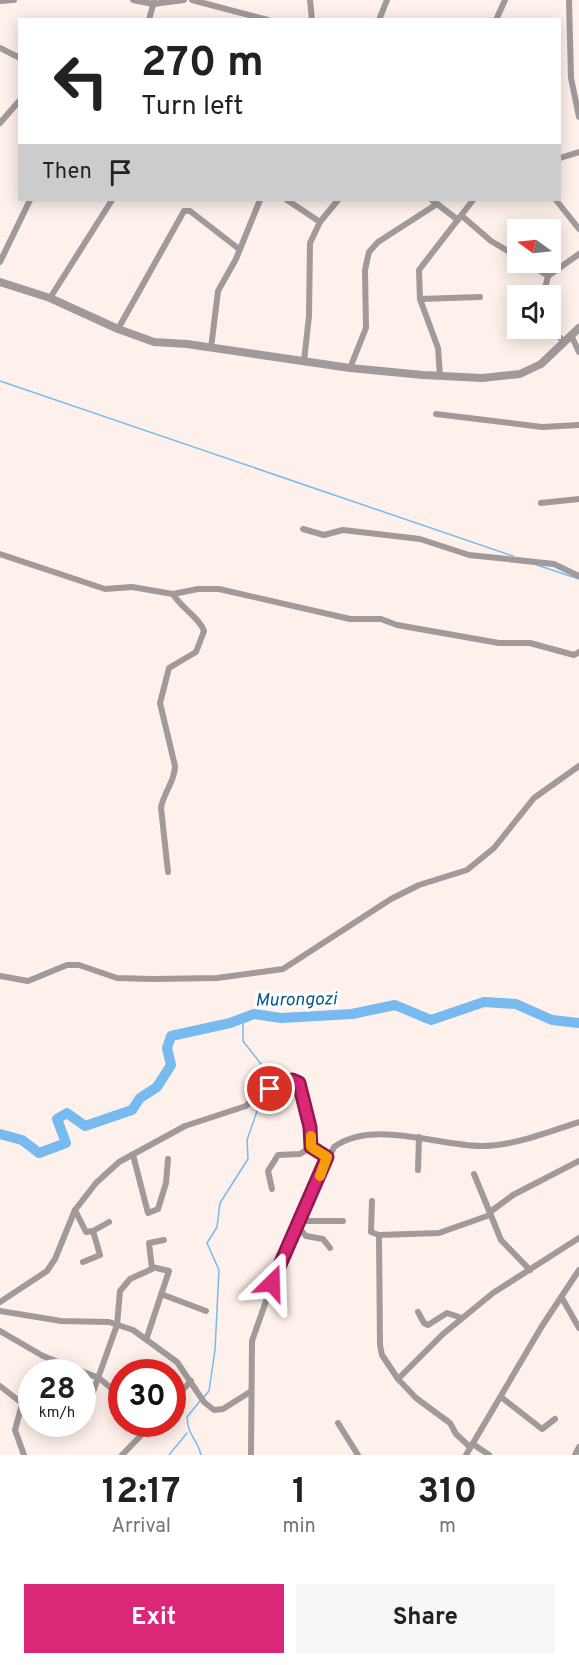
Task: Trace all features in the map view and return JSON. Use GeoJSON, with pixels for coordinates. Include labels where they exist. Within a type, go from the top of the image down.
{"type":"FeatureCollection","features":[{"type":"Feature","properties":{"kind":"street"},"geometry":{"type":"LineString","coordinates":[[0,1],[14,0]]}},
{"type":"Feature","properties":{"kind":"street"},"geometry":{"type":"LineString","coordinates":[[133,0],[154,2],[184,0]]}},
{"type":"Feature","properties":{"kind":"street"},"geometry":{"type":"LineString","coordinates":[[192,0],[240,16]]}},
{"type":"Feature","properties":{"kind":"street"},"geometry":{"type":"LineString","coordinates":[[310,0],[312,18]]}},
{"type":"Feature","properties":{"kind":"street"},"geometry":{"type":"LineString","coordinates":[[380,18],[387,0]]}},
{"type":"Feature","properties":{"kind":"street"},"geometry":{"type":"LineString","coordinates":[[497,18],[505,0]]}},
{"type":"Feature","properties":{"kind":"street"},"geometry":{"type":"LineString","coordinates":[[569,0],[571,78],[579,117]]}},
{"type":"Feature","properties":{"kind":"street"},"geometry":{"type":"LineString","coordinates":[[150,18],[154,2]]}},
{"type":"Feature","properties":{"kind":"street"},"geometry":{"type":"LineString","coordinates":[[571,20],[579,20]]}},
{"type":"Feature","properties":{"kind":"street"},"geometry":{"type":"LineString","coordinates":[[0,48],[18,57]]}},
{"type":"Feature","properties":{"kind":"street"},"geometry":{"type":"LineString","coordinates":[[0,123],[18,102]]}},
{"type":"Feature","properties":{"kind":"street"},"geometry":{"type":"LineString","coordinates":[[561,158],[579,152]]}},
{"type":"Feature","properties":{"kind":"street"},"geometry":{"type":"LineString","coordinates":[[0,262],[30,201]]}},
{"type":"Feature","properties":{"kind":"street"},"geometry":{"type":"LineString","coordinates":[[50,298],[110,201]]}},
{"type":"Feature","properties":{"kind":"street"},"geometry":{"type":"LineString","coordinates":[[211,348],[215,301],[260,201]]}},
{"type":"Feature","properties":{"kind":"street"},"geometry":{"type":"LineString","coordinates":[[288,201],[320,222]]}},
{"type":"Feature","properties":{"kind":"street"},"geometry":{"type":"LineString","coordinates":[[304,362],[309,316],[310,243],[320,222],[337,201]]}},
{"type":"Feature","properties":{"kind":"street"},"geometry":{"type":"LineString","coordinates":[[440,376],[438,348],[420,299],[418,275],[422,264],[472,201]]}},
{"type":"Feature","properties":{"kind":"street"},"geometry":{"type":"LineString","coordinates":[[557,201],[579,229]]}},
{"type":"Feature","properties":{"kind":"street"},"geometry":{"type":"LineString","coordinates":[[350,368],[366,328],[365,270],[369,252],[378,242],[435,202],[507,250]]}},
{"type":"Feature","properties":{"kind":"street"},"geometry":{"type":"LineString","coordinates":[[118,329],[184,211],[190,212],[239,249]]}},
{"type":"Feature","properties":{"kind":"street"},"geometry":{"type":"LineString","coordinates":[[546,285],[548,276],[579,254]]}},
{"type":"Feature","properties":{"kind":"street"},"geometry":{"type":"LineString","coordinates":[[544,273],[548,276]]}},
{"type":"Feature","properties":{"kind":"street"},"geometry":{"type":"LineString","coordinates":[[0,282],[50,298],[118,329],[154,342],[350,368],[440,376],[482,378],[520,374],[541,364],[579,328]]}},
{"type":"Feature","properties":{"kind":"street"},"geometry":{"type":"LineString","coordinates":[[420,299],[480,297]]}},
{"type":"Feature","properties":{"kind":"street"},"geometry":{"type":"LineString","coordinates":[[571,335],[579,352]]}},
{"type":"Feature","properties":{"kind":"street"},"geometry":{"type":"LineString","coordinates":[[561,339],[564,342]]}},
{"type":"Feature","properties":{"kind":"street"},"geometry":{"type":"LineString","coordinates":[[436,414],[542,427],[579,425]]}},
{"type":"Feature","properties":{"kind":"street"},"geometry":{"type":"LineString","coordinates":[[542,503],[579,499]]}},
{"type":"Feature","properties":{"kind":"street"},"geometry":{"type":"LineString","coordinates":[[303,530],[324,535],[343,530],[420,539],[465,554],[554,564],[579,576]]}},
{"type":"Feature","properties":{"kind":"street"},"geometry":{"type":"LineString","coordinates":[[0,554],[105,589],[132,587],[173,594],[219,589],[350,619],[381,619],[397,626],[499,643],[530,642],[574,656],[579,652]]}},
{"type":"Feature","properties":{"kind":"street"},"geometry":{"type":"LineString","coordinates":[[168,872],[161,808],[162,800],[175,774],[175,766],[160,703],[169,668],[196,652],[204,631],[200,623],[180,606],[173,594]]}},
{"type":"Feature","properties":{"kind":"street"},"geometry":{"type":"LineString","coordinates":[[0,976],[28,981],[68,965],[79,965],[117,978],[152,979],[217,978],[283,969],[391,899],[419,885],[467,870],[476,864],[507,833],[534,798],[579,766]]}},
{"type":"Feature","properties":{"kind":"street"},"geometry":{"type":"LineString","coordinates":[[0,1302],[47,1271],[75,1210],[102,1178],[133,1155],[185,1126],[246,1107],[255,1096],[296,1079],[302,1089],[310,1127],[311,1147]]}},
{"type":"Feature","properties":{"kind":"street"},"geometry":{"type":"LineString","coordinates":[[250,1455],[252,1341],[279,1264],[299,1224],[327,1157],[334,1147],[346,1138],[400,1135],[484,1146],[528,1138],[579,1122]]}},
{"type":"Feature","properties":{"kind":"street"},"geometry":{"type":"LineString","coordinates":[[418,1170],[419,1137]]}},
{"type":"Feature","properties":{"kind":"street"},"geometry":{"type":"LineString","coordinates":[[311,1147],[327,1157]]}},
{"type":"Feature","properties":{"kind":"street"},"geometry":{"type":"LineString","coordinates":[[272,1189],[268,1172],[278,1155],[300,1154],[311,1147]]}},
{"type":"Feature","properties":{"kind":"street"},"geometry":{"type":"LineString","coordinates":[[133,1155],[148,1213],[158,1209],[166,1183],[168,1159]]}},
{"type":"Feature","properties":{"kind":"street"},"geometry":{"type":"LineString","coordinates":[[372,1201],[369,1225],[371,1232],[380,1235],[439,1233],[490,1214],[513,1195],[579,1161]]}},
{"type":"Feature","properties":{"kind":"street"},"geometry":{"type":"LineString","coordinates":[[474,1174],[503,1244],[530,1270]]}},
{"type":"Feature","properties":{"kind":"street"},"geometry":{"type":"LineString","coordinates":[[75,1210],[86,1232],[93,1231],[109,1222]]}},
{"type":"Feature","properties":{"kind":"street"},"geometry":{"type":"LineString","coordinates":[[299,1224],[343,1221]]}},
{"type":"Feature","properties":{"kind":"street"},"geometry":{"type":"LineString","coordinates":[[299,1224],[306,1236],[323,1239],[330,1248]]}},
{"type":"Feature","properties":{"kind":"street"},"geometry":{"type":"LineString","coordinates":[[83,1262],[100,1255],[93,1231]]}},
{"type":"Feature","properties":{"kind":"street"},"geometry":{"type":"LineString","coordinates":[[380,1235],[380,1346],[382,1355],[398,1379],[416,1398],[450,1423],[456,1434],[489,1455]]}},
{"type":"Feature","properties":{"kind":"street"},"geometry":{"type":"LineString","coordinates":[[398,1379],[462,1318],[493,1293],[579,1239]]}},
{"type":"Feature","properties":{"kind":"street"},"geometry":{"type":"LineString","coordinates":[[96,1385],[117,1324],[119,1298],[124,1283],[150,1271],[152,1267],[149,1243],[164,1240]]}},
{"type":"Feature","properties":{"kind":"street"},"geometry":{"type":"LineString","coordinates":[[147,1337],[169,1271],[152,1267]]}},
{"type":"Feature","properties":{"kind":"street"},"geometry":{"type":"LineString","coordinates":[[466,1455],[542,1326],[579,1270]]}},
{"type":"Feature","properties":{"kind":"street"},"geometry":{"type":"LineString","coordinates":[[161,1294],[206,1311]]}},
{"type":"Feature","properties":{"kind":"street"},"geometry":{"type":"LineString","coordinates":[[562,1298],[579,1328]]}},
{"type":"Feature","properties":{"kind":"street"},"geometry":{"type":"LineString","coordinates":[[0,1311],[61,1321],[91,1320],[117,1324],[147,1337],[177,1362],[202,1400],[214,1410],[223,1409],[250,1392]]}},
{"type":"Feature","properties":{"kind":"street"},"geometry":{"type":"LineString","coordinates":[[418,1312],[424,1323],[428,1325],[447,1313],[462,1318]]}},
{"type":"Feature","properties":{"kind":"street"},"geometry":{"type":"LineString","coordinates":[[0,1331],[44,1356],[99,1378],[108,1386]]}},
{"type":"Feature","properties":{"kind":"street"},"geometry":{"type":"LineString","coordinates":[[186,1386],[191,1381]]}},
{"type":"Feature","properties":{"kind":"street"},"geometry":{"type":"LineString","coordinates":[[0,1386],[18,1401]]}},
{"type":"Feature","properties":{"kind":"street"},"geometry":{"type":"LineString","coordinates":[[501,1397],[542,1429],[555,1419]]}},
{"type":"Feature","properties":{"kind":"street"},"geometry":{"type":"LineString","coordinates":[[18,1419],[15,1430],[24,1455]]}},
{"type":"Feature","properties":{"kind":"street"},"geometry":{"type":"LineString","coordinates":[[338,1423],[358,1455]]}},
{"type":"Feature","properties":{"kind":"street"},"geometry":{"type":"LineString","coordinates":[[122,1455],[139,1437]]}},
{"type":"Feature","properties":{"kind":"street"},"geometry":{"type":"LineString","coordinates":[[576,1455],[579,1448]]}},
{"type":"Feature","properties":{"kind":"waterway"},"geometry":{"type":"LineString","coordinates":[[0,381],[513,556]]}},
{"type":"Feature","properties":{"kind":"waterway"},"geometry":{"type":"LineString","coordinates":[[537,565],[579,579]]}},
{"type":"Feature","properties":{"kind":"waterway","name":"Murongozi"},"geometry":{"type":"LineString","coordinates":[[0,1134],[22,1140],[39,1153],[66,1143],[57,1119],[67,1113],[85,1126],[132,1110],[140,1098],[157,1087],[171,1065],[167,1048],[171,1036],[230,1023],[254,1014],[281,1018],[352,1014],[395,1005],[431,1020],[484,1002],[516,1004],[552,1020],[579,1023]]}},
{"type":"Feature","properties":{"kind":"waterway"},"geometry":{"type":"LineString","coordinates":[[243,1019],[243,1041],[261,1064],[264,1090]]}},
{"type":"Feature","properties":{"kind":"waterway"},"geometry":{"type":"LineString","coordinates":[[203,1398],[209,1391],[215,1350],[219,1270],[207,1243],[217,1227],[220,1203],[248,1159],[247,1140],[262,1097]]}},
{"type":"Feature","properties":{"kind":"waterway"},"geometry":{"type":"LineString","coordinates":[[200,1401],[187,1417],[189,1429],[201,1455]]}},
{"type":"Feature","properties":{"kind":"waterway"},"geometry":{"type":"LineString","coordinates":[[169,1455],[187,1433]]}},
{"type":"Feature","properties":{"kind":"slow traffic"},"geometry":{"type":"LineString","coordinates":[[311,1136],[311,1147],[327,1157],[320,1176]]}},
{"type":"Feature","properties":{"kind":"route"},"geometry":{"type":"LineString","coordinates":[[270,1089],[296,1079],[302,1089],[310,1127],[311,1147],[327,1157],[272,1283]]}}]}
